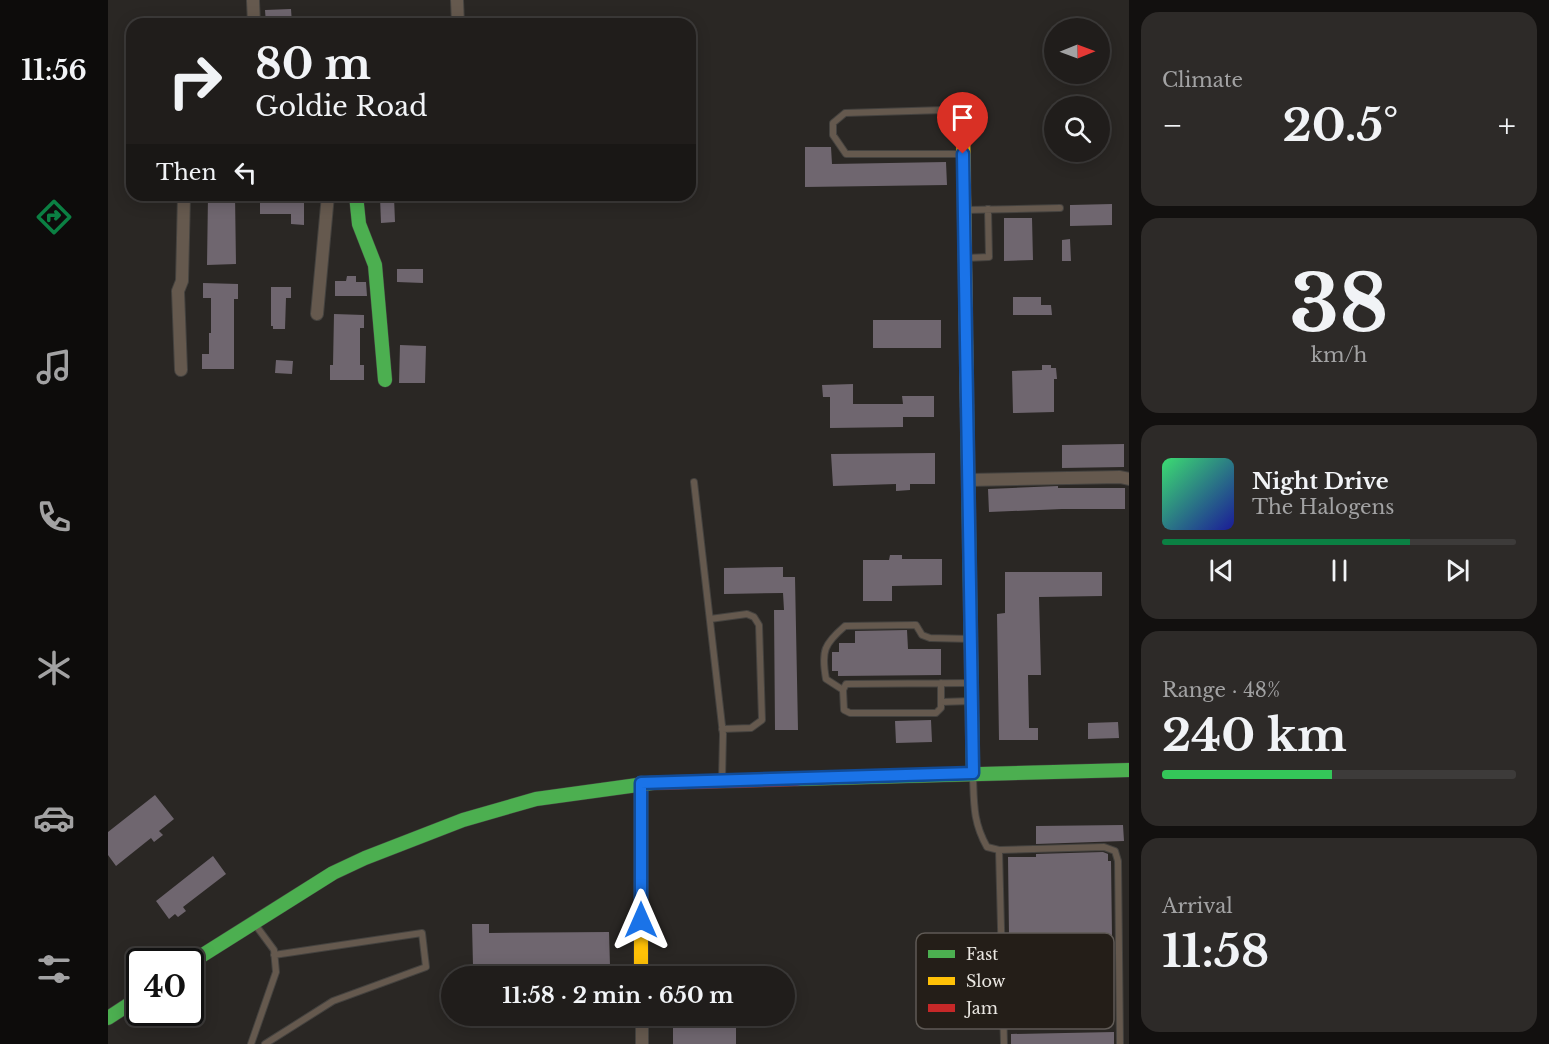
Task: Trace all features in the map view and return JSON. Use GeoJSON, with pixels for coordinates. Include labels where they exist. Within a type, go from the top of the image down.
{"type":"FeatureCollection","features":[{"type":"Feature","properties":{"kind":"street"},"geometry":{"type":"LineString","coordinates":[[457,0],[458,18]]}},
{"type":"Feature","properties":{"kind":"street"},"geometry":{"type":"LineString","coordinates":[[253,1],[254,18]]}},
{"type":"Feature","properties":{"kind":"street"},"geometry":{"type":"LineString","coordinates":[[963,123],[973,773]]}},
{"type":"Feature","properties":{"kind":"street"},"geometry":{"type":"LineString","coordinates":[[181,370],[178,291],[182,281],[184,201]]}},
{"type":"Feature","properties":{"kind":"street"},"geometry":{"type":"LineString","coordinates":[[317,314],[327,201]]}},
{"type":"Feature","properties":{"kind":"street"},"geometry":{"type":"LineString","coordinates":[[356,201],[358,226],[371,251],[375,265],[385,380]]}},
{"type":"Feature","properties":{"kind":"street"},"geometry":{"type":"LineString","coordinates":[[969,480],[1129,478]]}},
{"type":"Feature","properties":{"kind":"street"},"geometry":{"type":"LineString","coordinates":[[204,954],[333,873],[365,858],[463,820],[536,799],[641,783],[1129,770]]}},
{"type":"Feature","properties":{"kind":"street"},"geometry":{"type":"LineString","coordinates":[[641,783],[641,966]]}},
{"type":"Feature","properties":{"kind":"street"},"geometry":{"type":"LineString","coordinates":[[108,1018],[126,1006]]}},
{"type":"Feature","properties":{"kind":"street"},"geometry":{"type":"LineString","coordinates":[[642,1026],[642,1044]]}},
{"type":"Feature","properties":{"kind":"lane"},"geometry":{"type":"LineString","coordinates":[[963,123],[944,110],[845,113],[833,123],[832,135],[846,154],[963,154]]}},
{"type":"Feature","properties":{"kind":"lane"},"geometry":{"type":"LineString","coordinates":[[964,210],[1060,208]]}},
{"type":"Feature","properties":{"kind":"lane"},"geometry":{"type":"LineString","coordinates":[[965,258],[989,257],[988,209]]}},
{"type":"Feature","properties":{"kind":"lane"},"geometry":{"type":"LineString","coordinates":[[694,482],[722,729],[722,781]]}},
{"type":"Feature","properties":{"kind":"lane"},"geometry":{"type":"LineString","coordinates":[[710,619],[747,614],[754,617],[759,625],[762,720],[751,728],[722,729]]}},
{"type":"Feature","properties":{"kind":"lane"},"geometry":{"type":"LineString","coordinates":[[843,690],[826,679],[823,664],[825,646],[845,626],[916,625],[922,635],[930,638],[971,639]]}},
{"type":"Feature","properties":{"kind":"lane"},"geometry":{"type":"LineString","coordinates":[[941,683],[941,708],[936,713],[850,713],[844,710],[843,690],[846,684],[941,683],[972,683]]}},
{"type":"Feature","properties":{"kind":"lane"},"geometry":{"type":"LineString","coordinates":[[941,702],[972,701]]}},
{"type":"Feature","properties":{"kind":"lane"},"geometry":{"type":"LineString","coordinates":[[973,773],[975,819],[987,847],[999,850],[1104,847],[1115,851],[1118,861],[1120,1044]]}},
{"type":"Feature","properties":{"kind":"lane"},"geometry":{"type":"LineString","coordinates":[[999,850],[1001,933]]}},
{"type":"Feature","properties":{"kind":"lane"},"geometry":{"type":"LineString","coordinates":[[251,1044],[276,972],[274,950],[253,922]]}},
{"type":"Feature","properties":{"kind":"lane"},"geometry":{"type":"LineString","coordinates":[[265,1044],[333,1001],[426,967],[423,933],[274,956]]}},
{"type":"Feature","properties":{"kind":"lane"},"geometry":{"type":"LineString","coordinates":[[1004,1029],[1004,1044]]}},
{"type":"Feature","properties":{"kind":"building"},"geometry":{"type":"Polygon","coordinates":[[[291,9],[292,18],[266,18],[265,10],[291,9]]]}},
{"type":"Feature","properties":{"kind":"building"},"geometry":{"type":"Polygon","coordinates":[[[805,147],[831,147],[832,164],[946,162],[947,185],[805,187],[805,147]]]}},
{"type":"Feature","properties":{"kind":"building"},"geometry":{"type":"Polygon","coordinates":[[[208,201],[235,201],[236,264],[207,265],[208,201]]]}},
{"type":"Feature","properties":{"kind":"building"},"geometry":{"type":"Polygon","coordinates":[[[260,201],[304,201],[304,225],[291,224],[291,214],[260,214],[260,201]]]}},
{"type":"Feature","properties":{"kind":"building"},"geometry":{"type":"Polygon","coordinates":[[[380,201],[394,201],[395,222],[381,223],[380,201]]]}},
{"type":"Feature","properties":{"kind":"building"},"geometry":{"type":"Polygon","coordinates":[[[1112,204],[1112,225],[1070,226],[1070,205],[1112,204]]]}},
{"type":"Feature","properties":{"kind":"building"},"geometry":{"type":"Polygon","coordinates":[[[1004,218],[1032,218],[1033,260],[1004,261],[1004,218]]]}},
{"type":"Feature","properties":{"kind":"building"},"geometry":{"type":"Polygon","coordinates":[[[1070,239],[1071,261],[1062,261],[1062,240],[1070,239]]]}},
{"type":"Feature","properties":{"kind":"building"},"geometry":{"type":"Polygon","coordinates":[[[397,269],[423,269],[423,283],[397,282],[397,269]]]}},
{"type":"Feature","properties":{"kind":"building"},"geometry":{"type":"Polygon","coordinates":[[[347,276],[356,276],[356,282],[366,282],[367,296],[335,296],[335,281],[346,281],[347,276]]]}},
{"type":"Feature","properties":{"kind":"building"},"geometry":{"type":"Polygon","coordinates":[[[203,283],[238,284],[238,299],[234,299],[234,369],[202,369],[202,354],[209,354],[209,333],[211,333],[211,298],[203,298],[203,283]]]}},
{"type":"Feature","properties":{"kind":"building"},"geometry":{"type":"Polygon","coordinates":[[[271,287],[291,287],[291,298],[286,298],[285,329],[273,329],[271,326],[271,287]]]}},
{"type":"Feature","properties":{"kind":"building"},"geometry":{"type":"Polygon","coordinates":[[[1013,297],[1041,297],[1041,305],[1051,305],[1052,315],[1013,315],[1013,297]]]}},
{"type":"Feature","properties":{"kind":"building"},"geometry":{"type":"Polygon","coordinates":[[[334,314],[364,315],[364,328],[360,328],[360,365],[364,365],[364,380],[330,380],[330,365],[333,365],[334,314]]]}},
{"type":"Feature","properties":{"kind":"building"},"geometry":{"type":"Polygon","coordinates":[[[873,320],[941,320],[941,348],[873,348],[873,320]]]}},
{"type":"Feature","properties":{"kind":"building"},"geometry":{"type":"Polygon","coordinates":[[[400,345],[426,346],[425,383],[399,383],[400,345]]]}},
{"type":"Feature","properties":{"kind":"building"},"geometry":{"type":"Polygon","coordinates":[[[276,360],[293,361],[292,374],[275,373],[276,360]]]}},
{"type":"Feature","properties":{"kind":"building"},"geometry":{"type":"Polygon","coordinates":[[[1042,365],[1051,365],[1051,368],[1056,368],[1054,412],[1013,413],[1012,371],[1042,370],[1042,365]]]}},
{"type":"Feature","properties":{"kind":"building"},"geometry":{"type":"Polygon","coordinates":[[[853,384],[853,404],[903,404],[902,396],[934,396],[934,417],[903,417],[903,427],[830,428],[830,397],[823,397],[822,385],[853,384]]]}},
{"type":"Feature","properties":{"kind":"building"},"geometry":{"type":"Polygon","coordinates":[[[1124,444],[1124,467],[1062,468],[1062,445],[1124,444]]]}},
{"type":"Feature","properties":{"kind":"building"},"geometry":{"type":"Polygon","coordinates":[[[935,453],[935,484],[910,484],[910,490],[896,491],[896,484],[833,486],[831,454],[935,453]]]}},
{"type":"Feature","properties":{"kind":"building"},"geometry":{"type":"Polygon","coordinates":[[[1058,486],[1058,488],[1125,488],[1125,509],[989,512],[988,489],[1058,486]]]}},
{"type":"Feature","properties":{"kind":"building"},"geometry":{"type":"Polygon","coordinates":[[[890,555],[902,555],[902,559],[942,559],[942,585],[892,586],[892,601],[863,601],[863,560],[889,560],[890,555]]]}},
{"type":"Feature","properties":{"kind":"building"},"geometry":{"type":"Polygon","coordinates":[[[783,567],[783,577],[795,577],[798,730],[775,730],[774,610],[784,610],[783,593],[724,594],[724,568],[783,567]]]}},
{"type":"Feature","properties":{"kind":"building"},"geometry":{"type":"Polygon","coordinates":[[[1005,572],[1102,572],[1102,596],[1039,597],[1041,675],[1028,675],[1029,728],[1038,728],[1038,740],[999,740],[997,614],[1005,613],[1005,572]]]}},
{"type":"Feature","properties":{"kind":"building"},"geometry":{"type":"Polygon","coordinates":[[[907,630],[908,649],[941,649],[941,675],[838,676],[838,671],[832,671],[832,652],[839,652],[839,643],[855,643],[855,631],[907,630]]]}},
{"type":"Feature","properties":{"kind":"building"},"geometry":{"type":"Polygon","coordinates":[[[931,720],[932,742],[896,743],[895,721],[931,720]]]}},
{"type":"Feature","properties":{"kind":"building"},"geometry":{"type":"Polygon","coordinates":[[[1118,722],[1119,738],[1088,739],[1088,723],[1118,722]]]}},
{"type":"Feature","properties":{"kind":"building"},"geometry":{"type":"Polygon","coordinates":[[[155,795],[174,819],[159,831],[163,835],[154,842],[151,838],[116,866],[108,855],[108,832],[155,795]]]}},
{"type":"Feature","properties":{"kind":"building"},"geometry":{"type":"Polygon","coordinates":[[[1123,825],[1124,841],[1036,844],[1036,826],[1123,825]]]}},
{"type":"Feature","properties":{"kind":"building"},"geometry":{"type":"Polygon","coordinates":[[[1103,852],[1108,854],[1108,861],[1111,861],[1112,933],[1009,933],[1008,857],[1036,857],[1036,854],[1103,852]]]}},
{"type":"Feature","properties":{"kind":"building"},"geometry":{"type":"Polygon","coordinates":[[[213,856],[226,874],[183,907],[186,911],[178,917],[175,914],[169,919],[156,901],[213,856]]]}},
{"type":"Feature","properties":{"kind":"building"},"geometry":{"type":"Polygon","coordinates":[[[472,924],[489,924],[489,933],[609,932],[610,966],[473,966],[472,924]]]}},
{"type":"Feature","properties":{"kind":"building"},"geometry":{"type":"Polygon","coordinates":[[[673,1026],[736,1026],[736,1044],[673,1044],[673,1026]]]}},
{"type":"Feature","properties":{"kind":"building"},"geometry":{"type":"Polygon","coordinates":[[[1114,1032],[1114,1044],[1011,1044],[1011,1034],[1114,1032]]]}},
{"type":"Feature","properties":{"kind":"traffic: fast"},"geometry":{"type":"LineString","coordinates":[[357,201],[359,224],[375,265],[385,380]]}},
{"type":"Feature","properties":{"kind":"traffic: fast"},"geometry":{"type":"LineString","coordinates":[[967,406],[973,773]]}},
{"type":"Feature","properties":{"kind":"traffic: fast"},"geometry":{"type":"LineString","coordinates":[[797,779],[1129,770]]}},
{"type":"Feature","properties":{"kind":"traffic: fast"},"geometry":{"type":"LineString","coordinates":[[204,954],[333,873],[365,858],[463,820],[536,799],[652,783]]}},
{"type":"Feature","properties":{"kind":"traffic: fast"},"geometry":{"type":"LineString","coordinates":[[108,1018],[126,1006]]}},
{"type":"Feature","properties":{"kind":"traffic: slow"},"geometry":{"type":"LineString","coordinates":[[963,123],[967,406]]}},
{"type":"Feature","properties":{"kind":"traffic: slow"},"geometry":{"type":"LineString","coordinates":[[641,783],[641,966]]}},
{"type":"Feature","properties":{"kind":"traffic: jam"},"geometry":{"type":"LineString","coordinates":[[652,783],[797,779]]}},
{"type":"Feature","properties":{"kind":"route"},"geometry":{"type":"LineString","coordinates":[[641,920],[641,783],[973,773],[963,154]]}}]}
